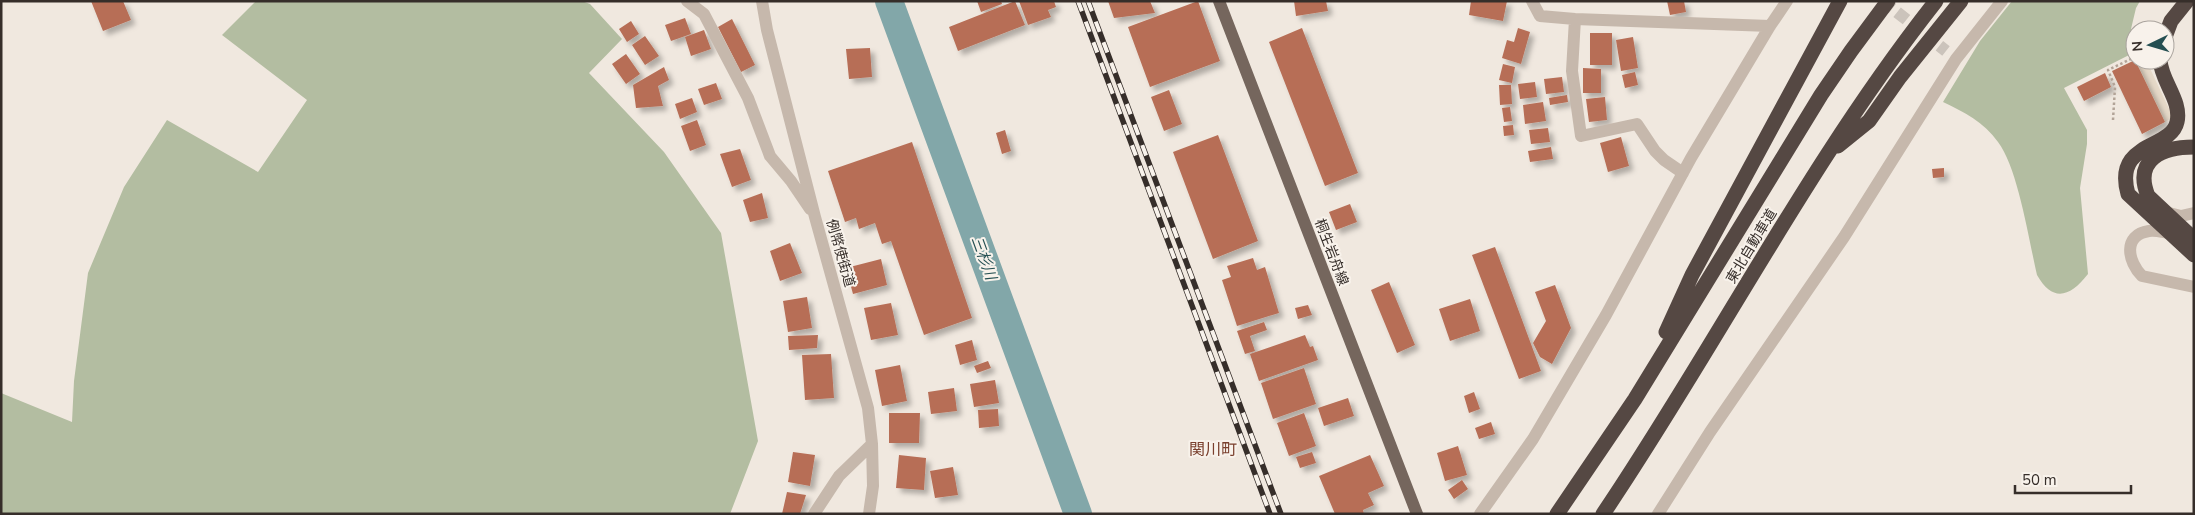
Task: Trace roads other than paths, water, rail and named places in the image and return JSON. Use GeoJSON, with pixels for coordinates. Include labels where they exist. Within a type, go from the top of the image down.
{"type":"FeatureCollection","features":[{"type":"Feature","properties":{"kind":"highway"},"geometry":{"type":"LineString","coordinates":[[1635,399],[1692,275],[1840,1]]}},
{"type":"Feature","properties":{"kind":"highway","name":"東北自動車道"},"geometry":{"type":"LineString","coordinates":[[1557,514],[1635,399],[1816,103],[1888,1]]}},
{"type":"Feature","properties":{"kind":"highway","name":"東北自動車道"},"geometry":{"type":"LineString","coordinates":[[1603,514],[1666,417],[1825,156],[1886,68],[1936,1]]}},
{"type":"Feature","properties":{"kind":"highway"},"geometry":{"type":"LineString","coordinates":[[1825,156],[1869,121],[1900,77],[1961,1]]}},
{"type":"Feature","properties":{"kind":"highway"},"geometry":{"type":"LineString","coordinates":[[2172,20],[2187,1]]}},
{"type":"Feature","properties":{"kind":"highway"},"geometry":{"type":"LineString","coordinates":[[2160,70],[2177,108],[2178,120],[2172,132],[2137,154],[2129,163],[2125,179],[2128,194],[2194,255]]}},
{"type":"Feature","properties":{"kind":"highway"},"geometry":{"type":"LineString","coordinates":[[2194,147],[2179,147],[2161,152],[2147,166],[2144,176],[2148,196],[2194,239]]}},
{"type":"Feature","properties":{"kind":"main road","name":"桐生岩舟線"},"geometry":{"type":"LineString","coordinates":[[1219,1],[1417,514]]}},
{"type":"Feature","properties":{"kind":"street"},"geometry":{"type":"LineString","coordinates":[[687,1],[704,14],[748,98],[770,156],[791,181],[815,217]]}},
{"type":"Feature","properties":{"kind":"street","name":"例幣使街道"},"geometry":{"type":"LineString","coordinates":[[762,1],[815,217],[868,408],[872,444],[873,486],[869,514]]}},
{"type":"Feature","properties":{"kind":"street"},"geometry":{"type":"LineString","coordinates":[[1532,1],[1540,16],[1770,26]]}},
{"type":"Feature","properties":{"kind":"street"},"geometry":{"type":"LineString","coordinates":[[1480,514],[1538,431],[1606,315],[1683,173],[1770,26],[1788,1]]}},
{"type":"Feature","properties":{"kind":"street"},"geometry":{"type":"LineString","coordinates":[[1658,514],[1710,432],[1844,237],[1951,55],[2002,1]]}},
{"type":"Feature","properties":{"kind":"street"},"geometry":{"type":"LineString","coordinates":[[1575,19],[1572,71],[1581,136],[1638,124],[1655,151],[1664,160],[1683,173]]}},
{"type":"Feature","properties":{"kind":"street"},"geometry":{"type":"LineString","coordinates":[[2165,212],[2181,216],[2194,213]]}},
{"type":"Feature","properties":{"kind":"street"},"geometry":{"type":"LineString","coordinates":[[2168,233],[2150,230],[2141,233],[2131,245],[2130,261],[2142,276],[2194,287]]}},
{"type":"Feature","properties":{"kind":"street"},"geometry":{"type":"LineString","coordinates":[[814,514],[840,476],[872,444]]}},
{"type":"Feature","properties":{"kind":"waterway","name":"三杉川"},"geometry":{"type":"LineString","coordinates":[[889,1],[1078,514]]}},
{"type":"Feature","properties":{"kind":"tunnel"},"geometry":{"type":"LineString","coordinates":[[1883,1],[1946,51]]}},
{"type":"Feature","properties":{"kind":"railway"},"geometry":{"type":"LineString","coordinates":[[1078,1],[1270,514]]}},
{"type":"Feature","properties":{"kind":"railway"},"geometry":{"type":"LineString","coordinates":[[1088,1],[1281,514]]}},
{"type":"Feature","properties":{"kind":"district","name":"関川町"},"geometry":{"type":"Point","coordinates":[1213,449]}}]}
